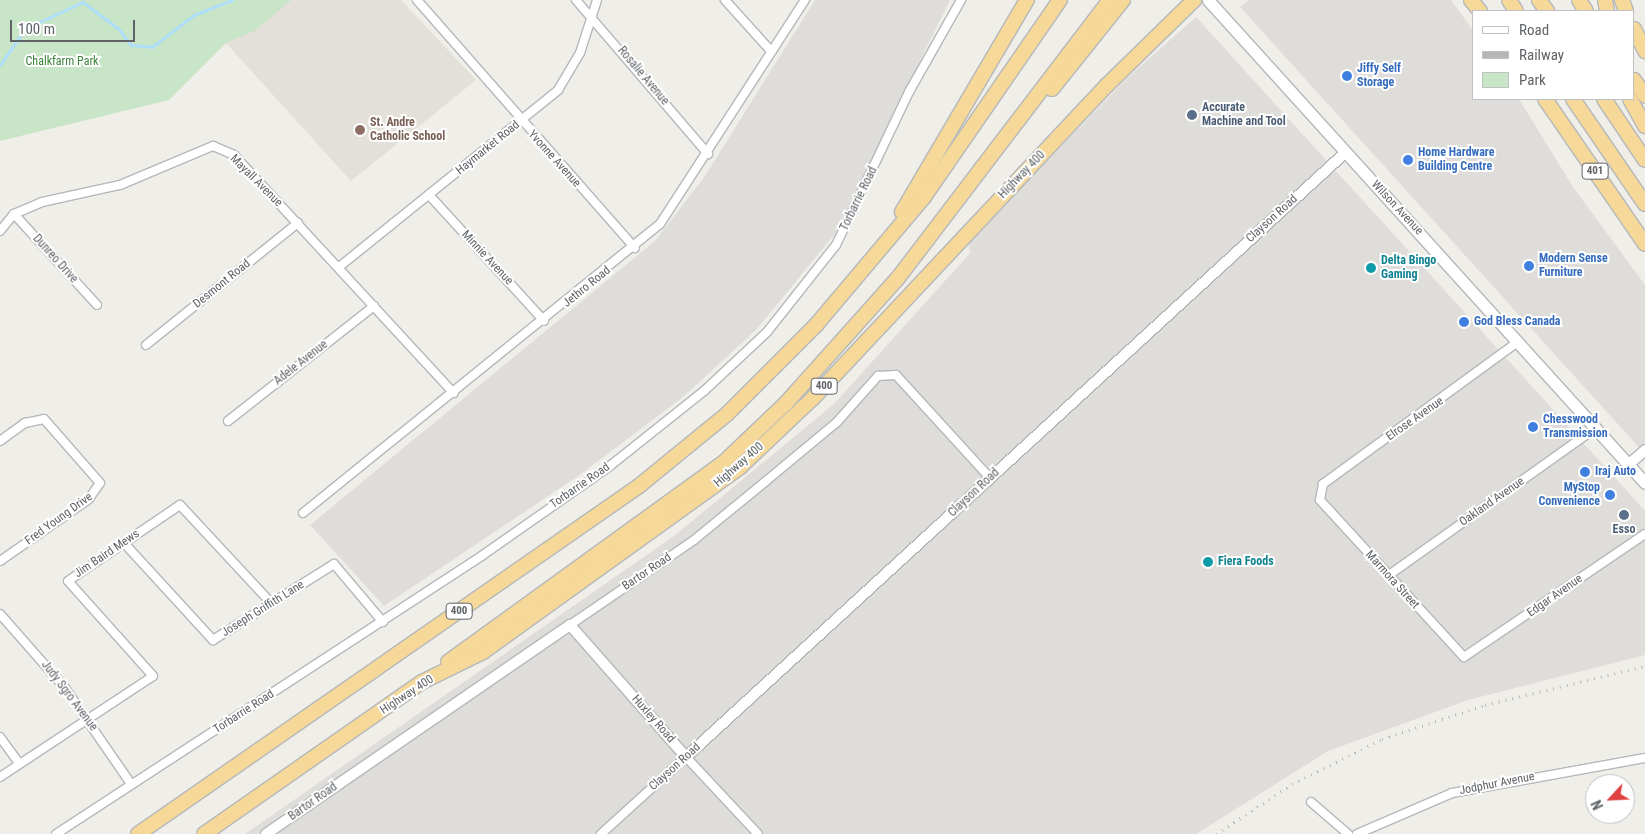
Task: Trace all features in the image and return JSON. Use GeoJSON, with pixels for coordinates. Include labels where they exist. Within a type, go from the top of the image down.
{"type":"FeatureCollection","features":[{"type":"Feature","properties":{"kind":"highway"},"geometry":{"type":"LineString","coordinates":[[884,243],[1027,0]]}},
{"type":"Feature","properties":{"kind":"highway","name":"400"},"geometry":{"type":"LineString","coordinates":[[138,834],[689,446],[768,375],[884,243],[961,146],[1060,0]]}},
{"type":"Feature","properties":{"kind":"highway"},"geometry":{"type":"LineString","coordinates":[[1011,134],[1110,0]]}},
{"type":"Feature","properties":{"kind":"highway"},"geometry":{"type":"LineString","coordinates":[[422,682],[730,457],[858,326],[1011,134],[1123,0]]}},
{"type":"Feature","properties":{"kind":"highway","name":"Highway 400"},"geometry":{"type":"LineString","coordinates":[[204,834],[422,682],[483,652],[740,467],[813,398],[1194,0]]}},
{"type":"Feature","properties":{"kind":"highway"},"geometry":{"type":"LineString","coordinates":[[1471,0],[1479,10]]}},
{"type":"Feature","properties":{"kind":"highway"},"geometry":{"type":"LineString","coordinates":[[1635,32],[1645,51]]}},
{"type":"Feature","properties":{"kind":"highway"},"geometry":{"type":"LineString","coordinates":[[1635,81],[1645,96]]}},
{"type":"Feature","properties":{"kind":"highway","name":"401"},"geometry":{"type":"LineString","coordinates":[[1545,100],[1645,244]]}},
{"type":"Feature","properties":{"kind":"highway","name":"401"},"geometry":{"type":"LineString","coordinates":[[1574,100],[1645,204]]}},
{"type":"Feature","properties":{"kind":"highway"},"geometry":{"type":"LineString","coordinates":[[1605,100],[1645,160]]}},
{"type":"Feature","properties":{"kind":"highway"},"geometry":{"type":"LineString","coordinates":[[1631,100],[1645,126]]}},
{"type":"Feature","properties":{"kind":"main road","name":"Wilson Avenue"},"geometry":{"type":"LineString","coordinates":[[1208,0],[1519,341],[1645,484]]}},
{"type":"Feature","properties":{"kind":"street","name":"Yvonne Avenue"},"geometry":{"type":"LineString","coordinates":[[417,0],[520,122],[635,248]]}},
{"type":"Feature","properties":{"kind":"street","name":"Rosalie Avenue"},"geometry":{"type":"LineString","coordinates":[[576,0],[595,19],[708,154]]}},
{"type":"Feature","properties":{"kind":"street","name":"Haymarket Road"},"geometry":{"type":"LineString","coordinates":[[339,267],[520,122],[572,72],[595,19],[598,0]]}},
{"type":"Feature","properties":{"kind":"street"},"geometry":{"type":"LineString","coordinates":[[725,0],[771,51]]}},
{"type":"Feature","properties":{"kind":"street","name":"Jethro Road"},"geometry":{"type":"LineString","coordinates":[[303,513],[635,248],[663,221],[708,154],[804,0]]}},
{"type":"Feature","properties":{"kind":"street","name":"Torbarrie Road"},"geometry":{"type":"LineString","coordinates":[[56,834],[383,622],[610,466],[704,391],[767,332],[836,245],[909,92],[962,0]]}},
{"type":"Feature","properties":{"kind":"street","name":"Mayall Avenue"},"geometry":{"type":"LineString","coordinates":[[0,231],[14,214],[42,202],[120,185],[213,146],[234,154],[454,393]]}},
{"type":"Feature","properties":{"kind":"street","name":"Clayson Road"},"geometry":{"type":"LineString","coordinates":[[601,834],[1346,152]]}},
{"type":"Feature","properties":{"kind":"street","name":"Minnie Avenue"},"geometry":{"type":"LineString","coordinates":[[430,196],[544,321]]}},
{"type":"Feature","properties":{"kind":"street","name":"Dunreo Drive"},"geometry":{"type":"LineString","coordinates":[[14,214],[96,305]]}},
{"type":"Feature","properties":{"kind":"street","name":"Desmont Road"},"geometry":{"type":"LineString","coordinates":[[146,345],[298,223]]}},
{"type":"Feature","properties":{"kind":"street","name":"Adele Avenue"},"geometry":{"type":"LineString","coordinates":[[228,421],[374,306]]}},
{"type":"Feature","properties":{"kind":"street","name":"Elrose Avenue"},"geometry":{"type":"LineString","coordinates":[[1320,500],[1323,484],[1519,341]]}},
{"type":"Feature","properties":{"kind":"street","name":"Bartor Road"},"geometry":{"type":"LineString","coordinates":[[266,834],[694,540],[837,422],[878,376],[896,375],[990,478]]}},
{"type":"Feature","properties":{"kind":"street","name":"Fred Young Drive"},"geometry":{"type":"LineString","coordinates":[[0,440],[25,423],[44,419],[100,483],[89,499],[0,561]]}},
{"type":"Feature","properties":{"kind":"street","name":"Oakland Avenue"},"geometry":{"type":"LineString","coordinates":[[1389,575],[1596,428]]}},
{"type":"Feature","properties":{"kind":"street"},"geometry":{"type":"LineString","coordinates":[[1628,465],[1645,450]]}},
{"type":"Feature","properties":{"kind":"street","name":"Marmora Street"},"geometry":{"type":"LineString","coordinates":[[1320,500],[1464,657]]}},
{"type":"Feature","properties":{"kind":"street","name":"Jim Baird Mews"},"geometry":{"type":"LineString","coordinates":[[86,717],[153,676],[68,580],[180,505],[271,603]]}},
{"type":"Feature","properties":{"kind":"street","name":"Edgar Avenue"},"geometry":{"type":"LineString","coordinates":[[1464,657],[1645,534]]}},
{"type":"Feature","properties":{"kind":"street","name":"Joseph Griffith Lane"},"geometry":{"type":"LineString","coordinates":[[124,543],[213,640],[334,564],[383,622]]}},
{"type":"Feature","properties":{"kind":"street","name":"Judy Sgro Avenue"},"geometry":{"type":"LineString","coordinates":[[0,614],[86,717],[131,784]]}},
{"type":"Feature","properties":{"kind":"street","name":"Huxley Road"},"geometry":{"type":"LineString","coordinates":[[570,625],[686,757],[758,834]]}},
{"type":"Feature","properties":{"kind":"street"},"geometry":{"type":"LineString","coordinates":[[0,777],[86,717]]}},
{"type":"Feature","properties":{"kind":"street"},"geometry":{"type":"LineString","coordinates":[[0,737],[19,764]]}},
{"type":"Feature","properties":{"kind":"street","name":"Jodphur Avenue"},"geometry":{"type":"LineString","coordinates":[[1357,834],[1410,808],[1460,792],[1645,758]]}},
{"type":"Feature","properties":{"kind":"street"},"geometry":{"type":"LineString","coordinates":[[1311,802],[1348,834]]}},
{"type":"Feature","properties":{"kind":"shaded area","name":"St. Andre Catholic School"},"geometry":{"type":"Polygon","coordinates":[[[279,0],[401,0],[476,80],[351,181],[226,43],[279,0]]]}},
{"type":"Feature","properties":{"kind":"shaded area"},"geometry":{"type":"Polygon","coordinates":[[[815,0],[950,0],[834,235],[756,330],[683,397],[581,474],[384,606],[310,525],[655,241],[705,176],[815,0]]]}},
{"type":"Feature","properties":{"kind":"shaded area"},"geometry":{"type":"Polygon","coordinates":[[[1249,0],[1451,0],[1472,29],[1472,100],[1520,100],[1573,187],[1645,285],[1645,454],[1240,7],[1249,0]]]}},
{"type":"Feature","properties":{"kind":"shaded area"},"geometry":{"type":"Polygon","coordinates":[[[1196,17],[1645,511],[1645,655],[1468,700],[1328,751],[1196,834],[245,834],[674,536],[834,404],[970,253],[968,243],[1127,78],[1196,17]]]}},
{"type":"Feature","properties":{"kind":"green space","name":"Chalkfarm Park"},"geometry":{"type":"Polygon","coordinates":[[[0,0],[291,0],[256,30],[226,43],[169,100],[0,141],[0,0]]]}},
{"type":"Feature","properties":{"kind":"waterway"},"geometry":{"type":"LineString","coordinates":[[0,65],[25,29],[83,2],[119,29],[131,45],[152,47],[194,15],[232,0]]}},
{"type":"Feature","properties":{"kind":"railway"},"geometry":{"type":"LineString","coordinates":[[1216,834],[1292,784],[1382,739],[1485,705],[1645,666]]}},
{"type":"Feature","properties":{"kind":"place","name":"Jiffy Self Storage"},"geometry":{"type":"Point","coordinates":[1347,76]}},
{"type":"Feature","properties":{"kind":"place","name":"Accurate Machine and Tool"},"geometry":{"type":"Point","coordinates":[1192,115]}},
{"type":"Feature","properties":{"kind":"place","name":"St. Andre Catholic School"},"geometry":{"type":"Point","coordinates":[360,130]}},
{"type":"Feature","properties":{"kind":"place","name":"Home Hardware Building Centre"},"geometry":{"type":"Point","coordinates":[1408,160]}},
{"type":"Feature","properties":{"kind":"place","name":"Modern Sense Furniture"},"geometry":{"type":"Point","coordinates":[1529,266]}},
{"type":"Feature","properties":{"kind":"place","name":"Delta Bingo Gaming"},"geometry":{"type":"Point","coordinates":[1371,268]}},
{"type":"Feature","properties":{"kind":"place","name":"God Bless Canada"},"geometry":{"type":"Point","coordinates":[1464,322]}},
{"type":"Feature","properties":{"kind":"place","name":"Chesswood Transmission"},"geometry":{"type":"Point","coordinates":[1533,427]}},
{"type":"Feature","properties":{"kind":"place","name":"Iraj Auto"},"geometry":{"type":"Point","coordinates":[1585,472]}},
{"type":"Feature","properties":{"kind":"place","name":"MyStop Convenience"},"geometry":{"type":"Point","coordinates":[1610,495]}},
{"type":"Feature","properties":{"kind":"place","name":"Esso"},"geometry":{"type":"Point","coordinates":[1624,515]}},
{"type":"Feature","properties":{"kind":"place","name":"Fiera Foods"},"geometry":{"type":"Point","coordinates":[1208,562]}}]}
